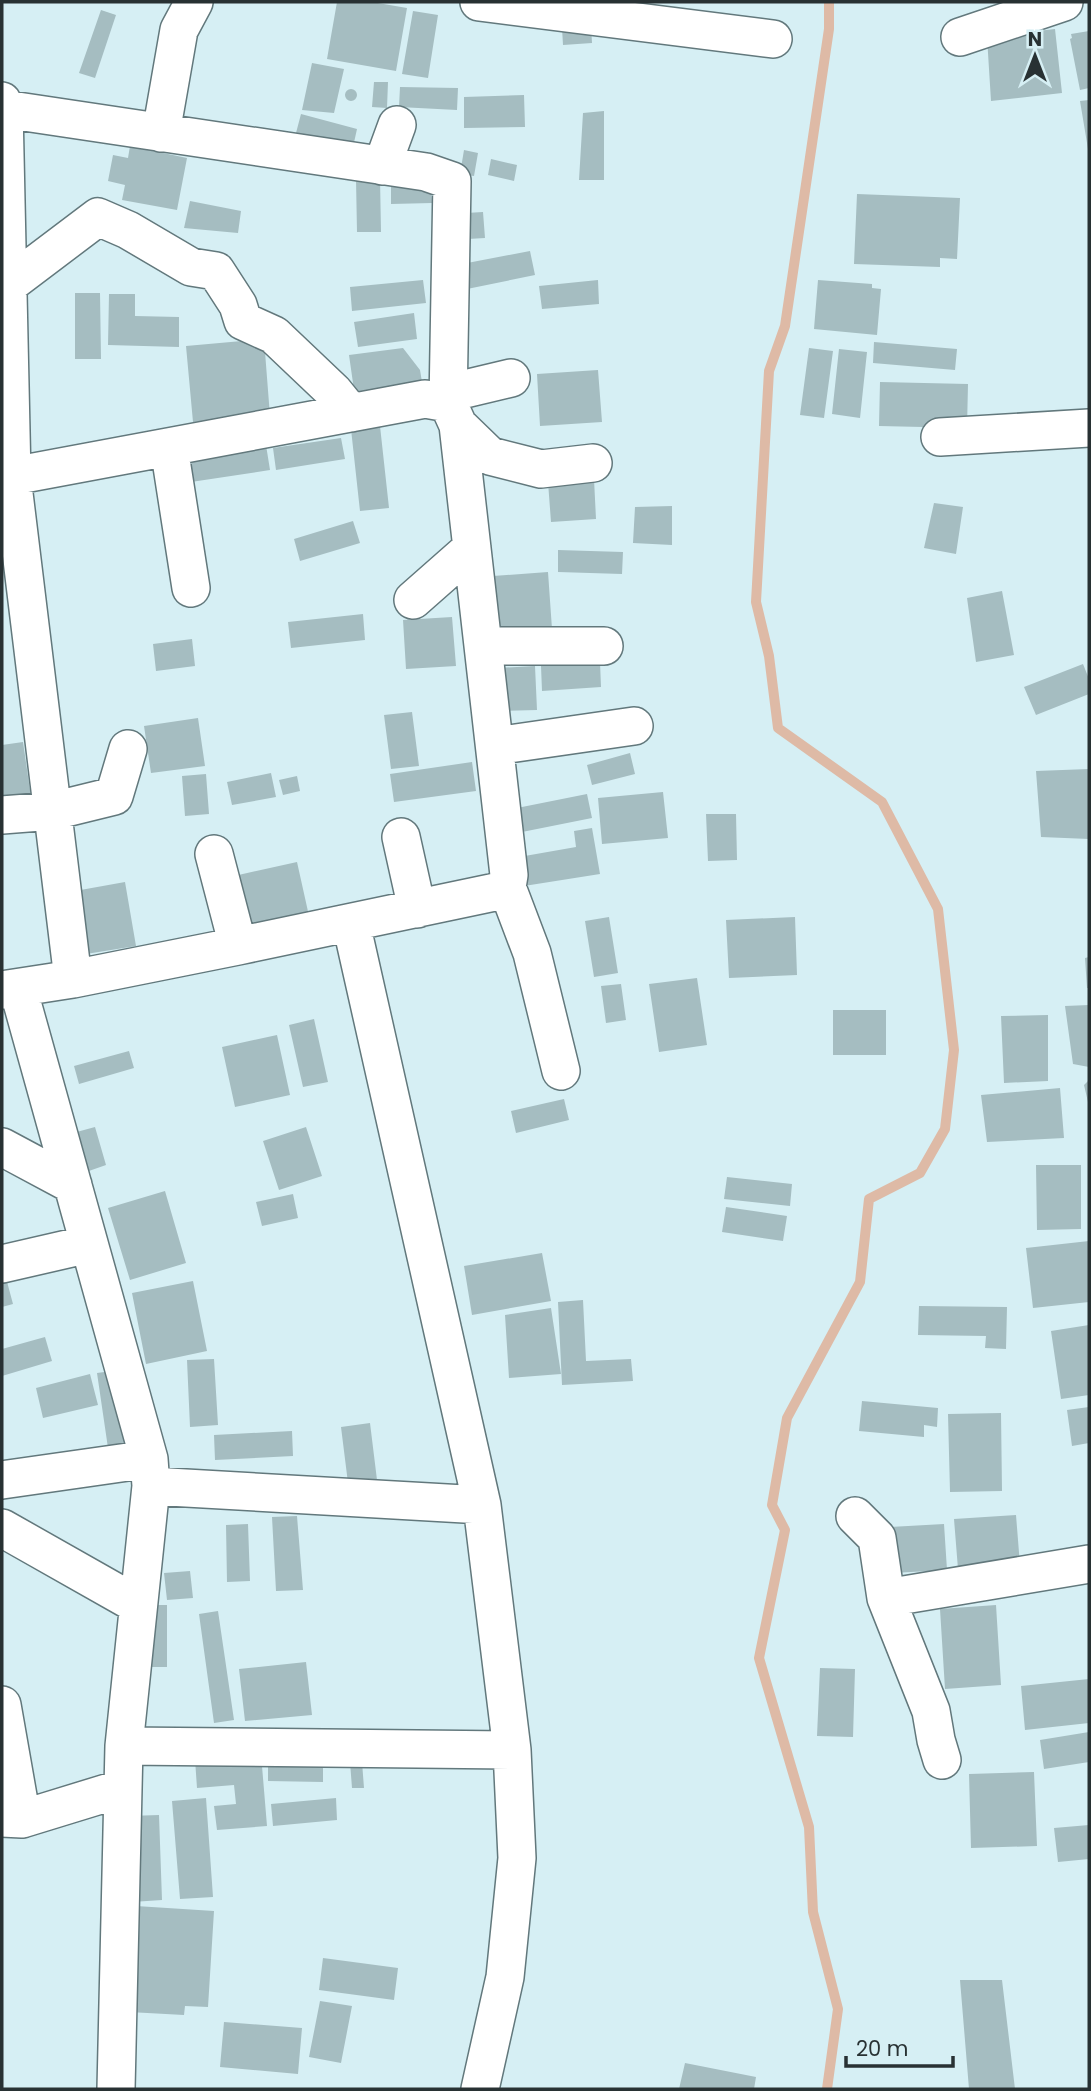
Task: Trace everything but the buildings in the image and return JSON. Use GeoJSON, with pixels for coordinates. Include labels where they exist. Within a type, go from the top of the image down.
{"type":"FeatureCollection","features":[{"type":"Feature","properties":{"kind":"street"},"geometry":{"type":"LineString","coordinates":[[161,133],[179,30],[194,2]]}},
{"type":"Feature","properties":{"kind":"street"},"geometry":{"type":"LineString","coordinates":[[960,37],[1064,2]]}},
{"type":"Feature","properties":{"kind":"street"},"geometry":{"type":"LineString","coordinates":[[495,3],[773,39]]}},
{"type":"Feature","properties":{"kind":"street"},"geometry":{"type":"LineString","coordinates":[[74,979],[7,478],[8,285],[3,105],[161,133],[426,172],[452,181],[451,407],[484,646],[509,875],[507,887],[532,953],[561,1071]]}},
{"type":"Feature","properties":{"kind":"street"},"geometry":{"type":"LineString","coordinates":[[382,166],[397,125]]}},
{"type":"Feature","properties":{"kind":"street"},"geometry":{"type":"LineString","coordinates":[[8,285],[98,218],[128,230],[191,267],[216,271],[238,305],[243,321],[274,335],[334,392],[351,413]]}},
{"type":"Feature","properties":{"kind":"street"},"geometry":{"type":"LineString","coordinates":[[451,407],[511,378]]}},
{"type":"Feature","properties":{"kind":"street"},"geometry":{"type":"LineString","coordinates":[[7,478],[425,399],[451,407],[490,456],[541,468],[593,463]]}},
{"type":"Feature","properties":{"kind":"street"},"geometry":{"type":"LineString","coordinates":[[940,436],[1089,428]]}},
{"type":"Feature","properties":{"kind":"street"},"geometry":{"type":"LineString","coordinates":[[169,447],[191,587]]}},
{"type":"Feature","properties":{"kind":"street"},"geometry":{"type":"LineString","coordinates":[[413,600],[472,548]]}},
{"type":"Feature","properties":{"kind":"street"},"geometry":{"type":"LineString","coordinates":[[484,646],[604,646]]}},
{"type":"Feature","properties":{"kind":"street"},"geometry":{"type":"LineString","coordinates":[[495,746],[634,726]]}},
{"type":"Feature","properties":{"kind":"street"},"geometry":{"type":"LineString","coordinates":[[2,815],[53,811],[114,796],[128,749]]}},
{"type":"Feature","properties":{"kind":"street"},"geometry":{"type":"LineString","coordinates":[[401,837],[417,909]]}},
{"type":"Feature","properties":{"kind":"street"},"geometry":{"type":"LineString","coordinates":[[215,854],[238,946]]}},
{"type":"Feature","properties":{"kind":"street"},"geometry":{"type":"LineString","coordinates":[[116,2089],[124,1746],[150,1473],[73,1185],[10,989],[74,979],[351,923],[495,892],[507,887]]}},
{"type":"Feature","properties":{"kind":"street"},"geometry":{"type":"LineString","coordinates":[[351,923],[482,1505],[512,1750],[515,1871],[505,1977],[480,2089]]}},
{"type":"Feature","properties":{"kind":"street"},"geometry":{"type":"LineString","coordinates":[[2,1147],[73,1185]]}},
{"type":"Feature","properties":{"kind":"street"},"geometry":{"type":"LineString","coordinates":[[2,1264],[89,1244]]}},
{"type":"Feature","properties":{"kind":"street"},"geometry":{"type":"LineString","coordinates":[[2,1480],[150,1473],[482,1505]]}},
{"type":"Feature","properties":{"kind":"street"},"geometry":{"type":"LineString","coordinates":[[855,1516],[877,1538],[886,1598],[931,1712],[942,1760]]}},
{"type":"Feature","properties":{"kind":"street"},"geometry":{"type":"LineString","coordinates":[[2,1528],[138,1605]]}},
{"type":"Feature","properties":{"kind":"street"},"geometry":{"type":"LineString","coordinates":[[886,1598],[1089,1564]]}},
{"type":"Feature","properties":{"kind":"street"},"geometry":{"type":"LineString","coordinates":[[2,1705],[12,1818],[123,1788]]}},
{"type":"Feature","properties":{"kind":"street"},"geometry":{"type":"LineString","coordinates":[[124,1746],[512,1750]]}},
{"type":"Feature","properties":{"kind":"waterway"},"geometry":{"type":"LineString","coordinates":[[827,2089],[838,2009],[813,1912],[809,1827],[759,1658],[785,1530],[772,1505],[787,1418],[860,1282],[869,1199],[920,1173],[945,1129],[954,1050],[938,909],[882,802],[778,728],[769,656],[756,602],[769,371],[785,326],[829,29],[829,2]]}}]}
